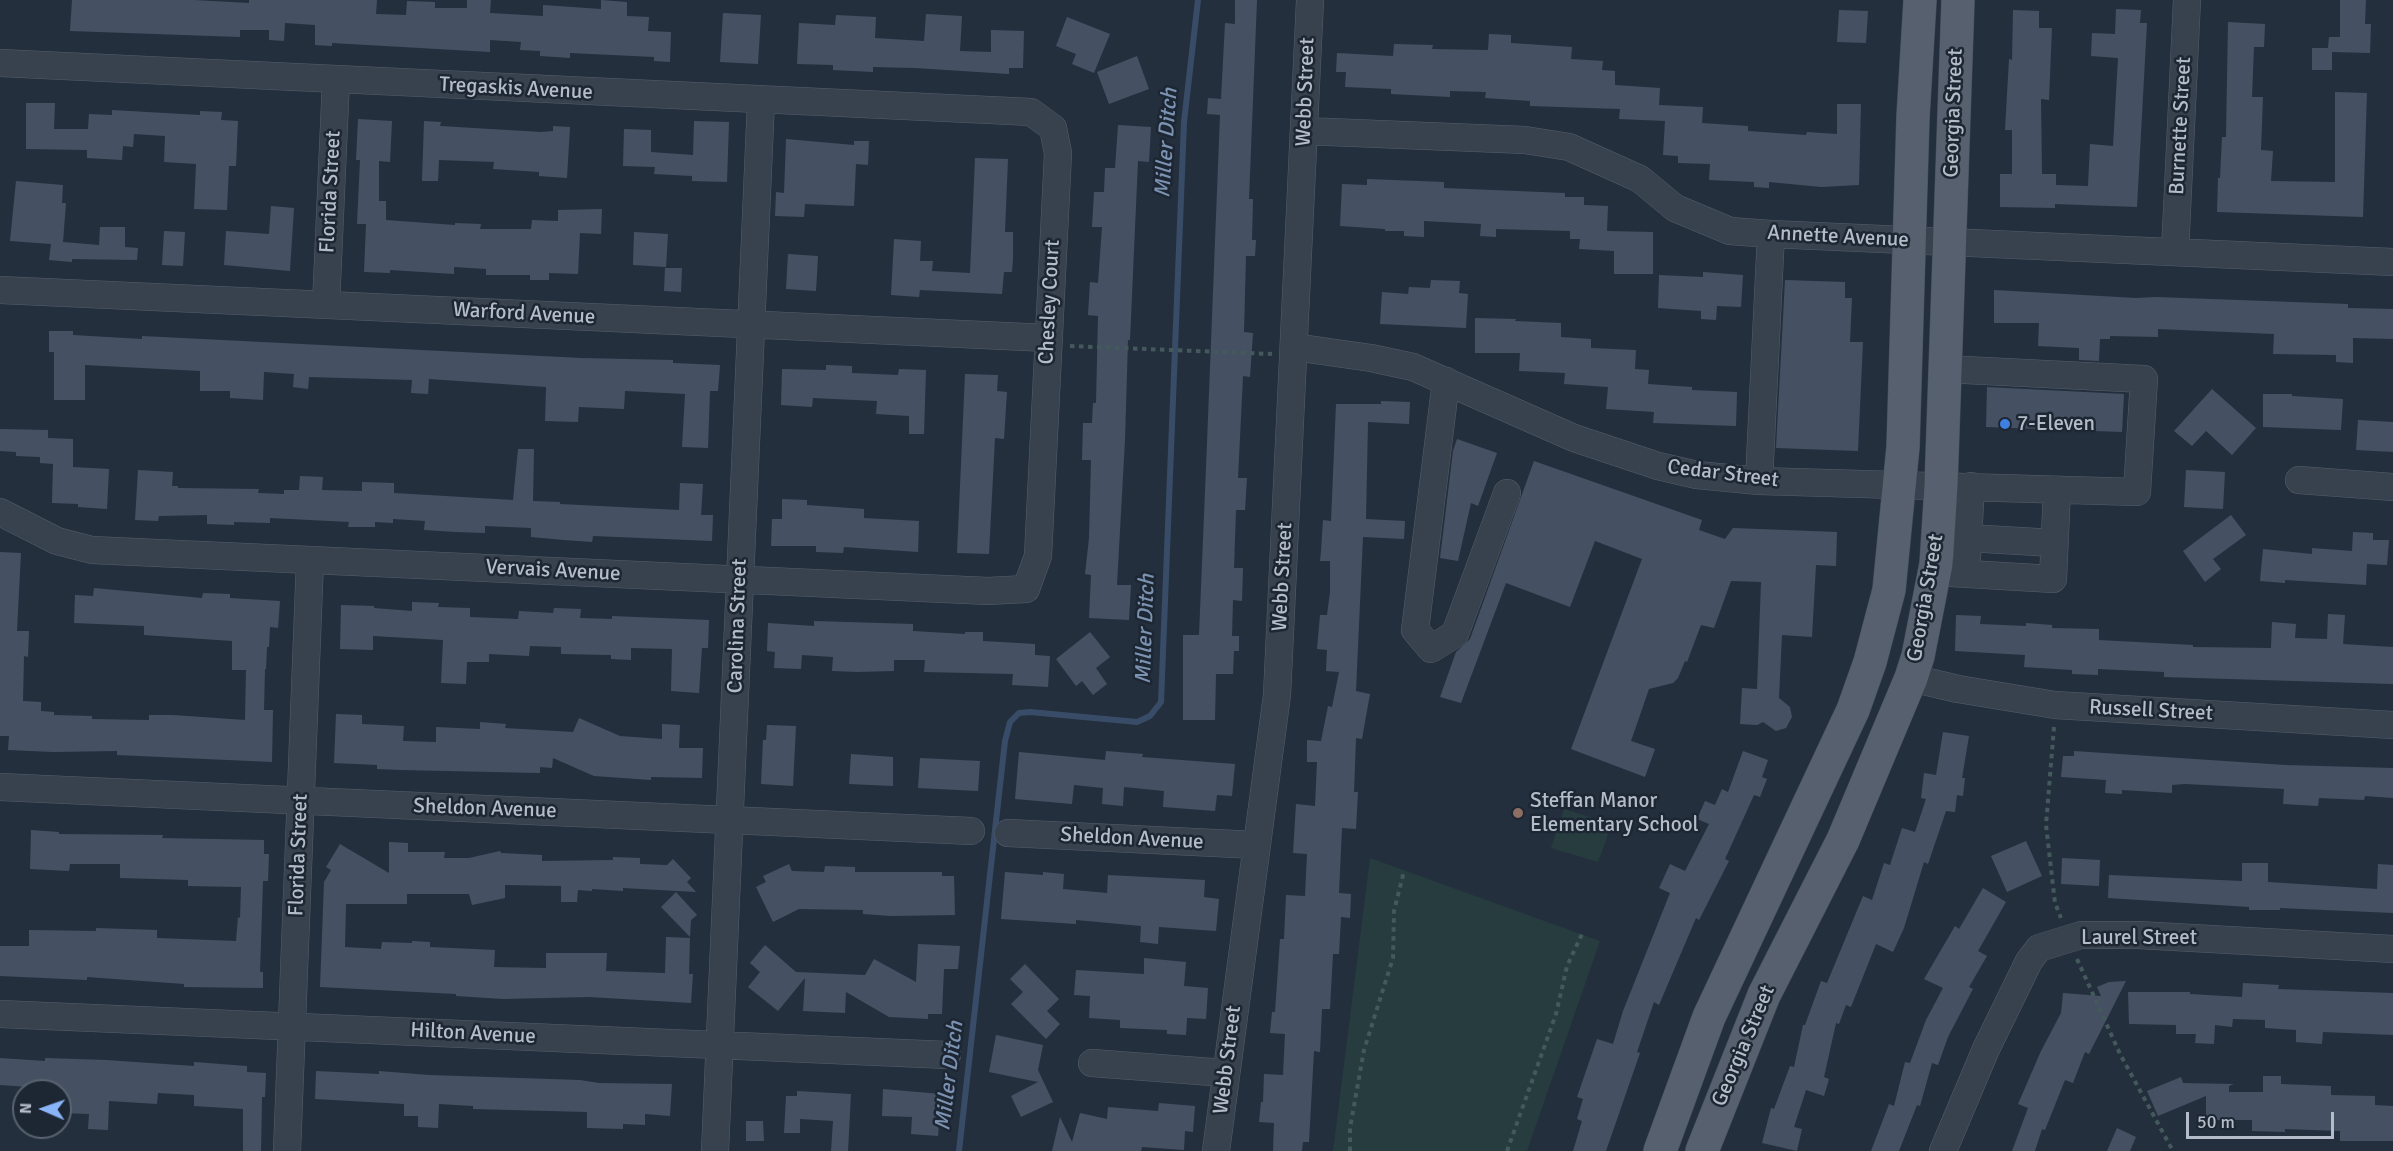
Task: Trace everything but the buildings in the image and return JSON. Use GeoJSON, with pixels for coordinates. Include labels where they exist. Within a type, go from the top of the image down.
{"type":"FeatureCollection","features":[{"type":"Feature","properties":{"kind":"main road","name":"Georgia Street"},"geometry":{"type":"LineString","coordinates":[[1660,1151],[1709,1017],[1853,710],[1889,590],[1903,447],[1909,240],[1920,0]]}},
{"type":"Feature","properties":{"kind":"main road","name":"Georgia Street"},"geometry":{"type":"LineString","coordinates":[[1702,1151],[1764,995],[1843,840],[1911,678],[1950,573],[1956,486],[1946,369],[1958,0]]}},
{"type":"Feature","properties":{"kind":"street","name":"Webb Street"},"geometry":{"type":"LineString","coordinates":[[1216,1151],[1277,695],[1310,0]]}},
{"type":"Feature","properties":{"kind":"street","name":"Burnette Street"},"geometry":{"type":"LineString","coordinates":[[2175,252],[2187,0]]}},
{"type":"Feature","properties":{"kind":"street","name":"Tregaskis Avenue"},"geometry":{"type":"LineString","coordinates":[[0,63],[761,101],[1031,112]]}},
{"type":"Feature","properties":{"kind":"street","name":"Florida Street"},"geometry":{"type":"LineString","coordinates":[[326,305],[336,80]]}},
{"type":"Feature","properties":{"kind":"street","name":"Carolina Street"},"geometry":{"type":"LineString","coordinates":[[715,1151],[761,101]]}},
{"type":"Feature","properties":{"kind":"street","name":"Chesley Court"},"geometry":{"type":"LineString","coordinates":[[1031,112],[1053,128],[1058,153],[1041,503]]}},
{"type":"Feature","properties":{"kind":"street","name":"Annette Avenue"},"geometry":{"type":"LineString","coordinates":[[1305,131],[1525,140],[1569,147],[1641,179],[1675,208],[1730,231],[2393,261]]}},
{"type":"Feature","properties":{"kind":"street"},"geometry":{"type":"LineString","coordinates":[[1759,481],[1771,234]]}},
{"type":"Feature","properties":{"kind":"street","name":"Warford Avenue"},"geometry":{"type":"LineString","coordinates":[[0,290],[751,324],[1048,341]]}},
{"type":"Feature","properties":{"kind":"street","name":"Cedar Street"},"geometry":{"type":"LineString","coordinates":[[1294,351],[1371,358],[1413,367],[1574,438],[1658,466],[1697,475],[1759,481],[2137,492],[2144,379],[1946,369]]}},
{"type":"Feature","properties":{"kind":"street"},"geometry":{"type":"LineString","coordinates":[[1446,381],[1415,630],[1431,649],[1455,634],[1507,493]]}},
{"type":"Feature","properties":{"kind":"street"},"geometry":{"type":"LineString","coordinates":[[2299,480],[2393,487]]}},
{"type":"Feature","properties":{"kind":"street"},"geometry":{"type":"LineString","coordinates":[[1956,486],[1968,538],[1950,573],[2053,579],[2057,490]]}},
{"type":"Feature","properties":{"kind":"street","name":"Vervais Avenue"},"geometry":{"type":"LineString","coordinates":[[0,512],[57,541],[92,550],[988,591],[1026,589],[1038,556],[1041,503]]}},
{"type":"Feature","properties":{"kind":"street"},"geometry":{"type":"LineString","coordinates":[[1968,538],[2054,543]]}},
{"type":"Feature","properties":{"kind":"street","name":"Florida Street"},"geometry":{"type":"LineString","coordinates":[[287,1151],[310,560]]}},
{"type":"Feature","properties":{"kind":"street","name":"Russell Street"},"geometry":{"type":"LineString","coordinates":[[1911,678],[1958,689],[2055,705],[2393,725]]}},
{"type":"Feature","properties":{"kind":"street","name":"Sheldon Avenue"},"geometry":{"type":"LineString","coordinates":[[0,787],[970,831]]}},
{"type":"Feature","properties":{"kind":"street","name":"Sheldon Avenue"},"geometry":{"type":"LineString","coordinates":[[1008,832],[1256,845]]}},
{"type":"Feature","properties":{"kind":"street","name":"Laurel Street"},"geometry":{"type":"LineString","coordinates":[[1943,1151],[1986,1049],[2029,961],[2039,948],[2081,935],[2138,935],[2393,949]]}},
{"type":"Feature","properties":{"kind":"street","name":"Hilton Avenue"},"geometry":{"type":"LineString","coordinates":[[0,1014],[947,1055]]}},
{"type":"Feature","properties":{"kind":"street"},"geometry":{"type":"LineString","coordinates":[[1092,1063],[1225,1073]]}},
{"type":"Feature","properties":{"kind":"path"},"geometry":{"type":"LineString","coordinates":[[1048,341],[1186,350],[1294,351]]}},
{"type":"Feature","properties":{"kind":"path"},"geometry":{"type":"LineString","coordinates":[[1350,1151],[1350,1128],[1364,1050],[1393,958],[1395,911],[1404,871]]}},
{"type":"Feature","properties":{"kind":"path"},"geometry":{"type":"LineString","coordinates":[[1507,1151],[1556,1014],[1567,966],[1582,934]]}},
{"type":"Feature","properties":{"kind":"green space"},"geometry":{"type":"Polygon","coordinates":[[[1564,809],[1612,824],[1598,862],[1551,848],[1564,809]]]}},
{"type":"Feature","properties":{"kind":"green space"},"geometry":{"type":"Polygon","coordinates":[[[1370,858],[1600,941],[1527,1151],[1333,1151],[1370,858]]]}},
{"type":"Feature","properties":{"kind":"waterway","name":"Miller Ditch"},"geometry":{"type":"LineString","coordinates":[[959,1151],[1005,741],[1010,722],[1019,713],[1030,712],[1137,722],[1150,716],[1161,702],[1184,122],[1198,0]]}},
{"type":"Feature","properties":{"kind":"place","name":"7-Eleven"},"geometry":{"type":"Point","coordinates":[2005,424]}},
{"type":"Feature","properties":{"kind":"place","name":"Steffan Manor Elementary School"},"geometry":{"type":"Point","coordinates":[1518,813]}}]}
